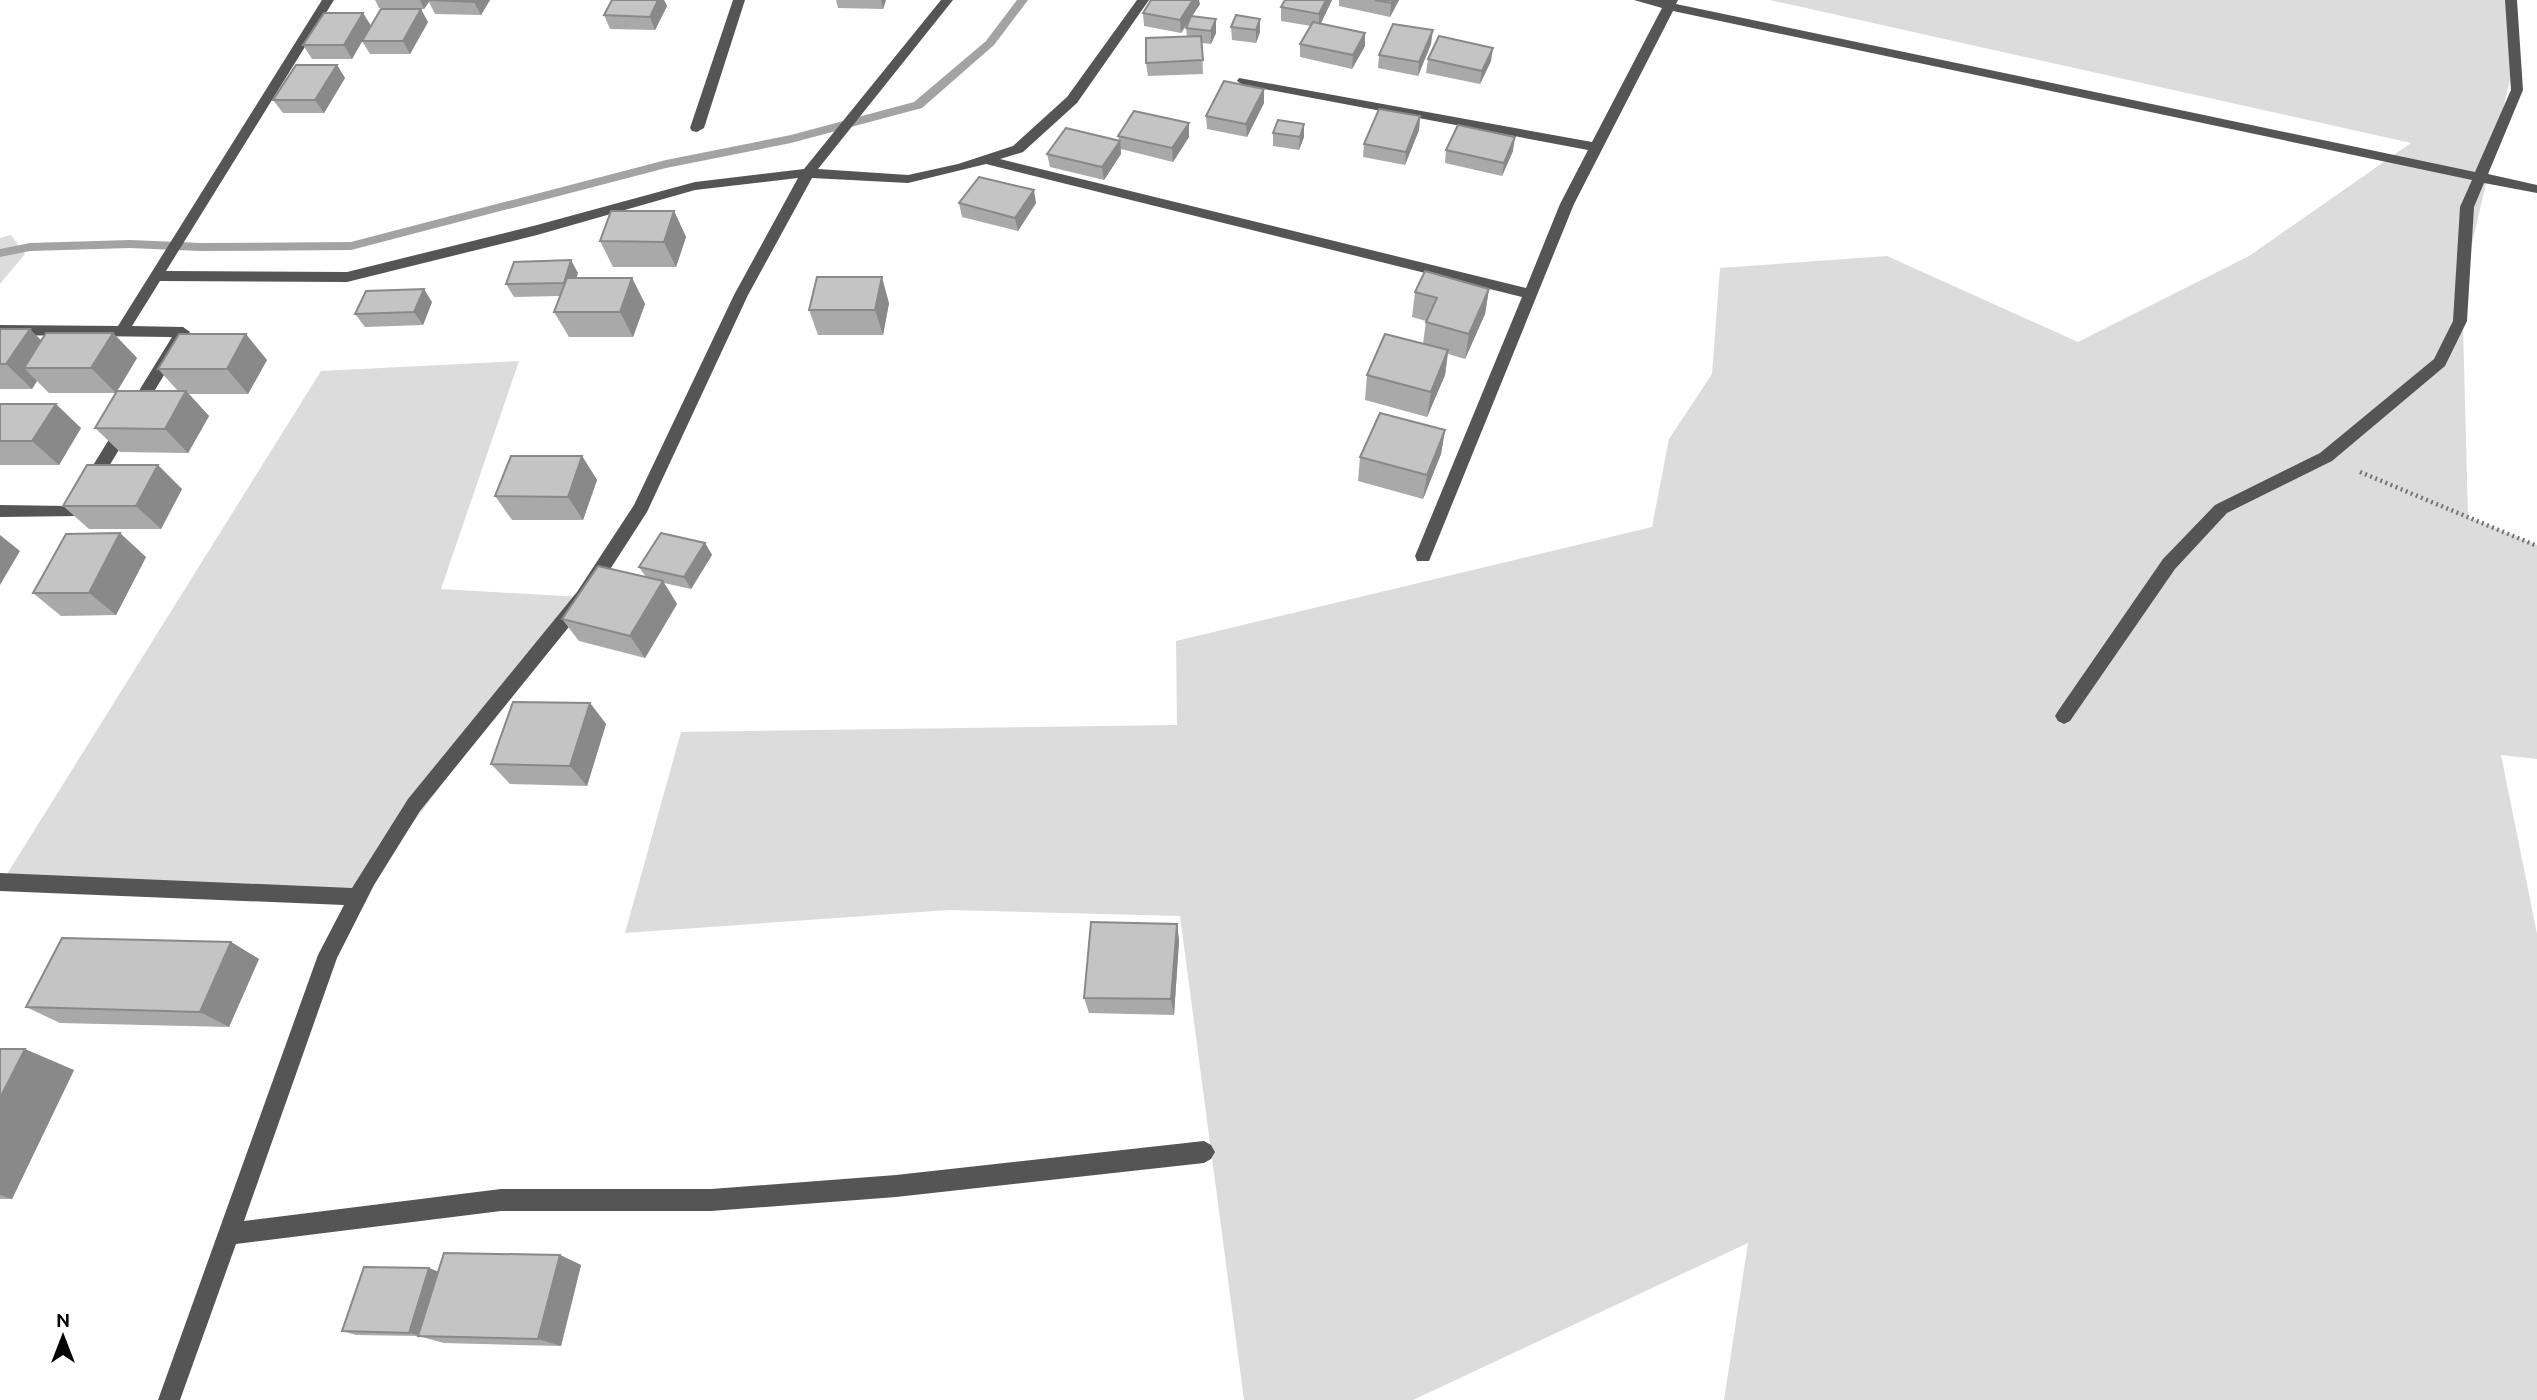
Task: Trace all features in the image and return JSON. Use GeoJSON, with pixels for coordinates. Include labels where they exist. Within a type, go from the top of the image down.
{"type":"FeatureCollection","features":[{"type":"Feature","properties":{"kind":"street"},"geometry":{"type":"LineString","coordinates":[[122,331],[328,0]]}},
{"type":"Feature","properties":{"kind":"street"},"geometry":{"type":"LineString","coordinates":[[696,128],[739,0]]}},
{"type":"Feature","properties":{"kind":"street"},"geometry":{"type":"LineString","coordinates":[[169,1400],[328,955],[357,897],[414,806],[583,597],[641,508],[741,295],[808,173],[947,0]]}},
{"type":"Feature","properties":{"kind":"street"},"geometry":{"type":"LineString","coordinates":[[161,270],[347,277],[537,230],[695,186],[808,173],[908,179],[985,160],[1018,149],[1072,100],[1143,0]]}},
{"type":"Feature","properties":{"kind":"street"},"geometry":{"type":"LineString","coordinates":[[1640,0],[1670,3],[2172,114],[2537,189]]}},
{"type":"Feature","properties":{"kind":"street"},"geometry":{"type":"LineString","coordinates":[[2064,716],[2169,564],[2221,509],[2326,457],[2440,362],[2460,321],[2468,206],[2517,90],[2511,0]]}},
{"type":"Feature","properties":{"kind":"street"},"geometry":{"type":"LineString","coordinates":[[1423,556],[1567,204],[1670,3]]}},
{"type":"Feature","properties":{"kind":"street"},"geometry":{"type":"LineString","coordinates":[[1243,81],[1596,148]]}},
{"type":"Feature","properties":{"kind":"street"},"geometry":{"type":"LineString","coordinates":[[985,160],[1530,294]]}},
{"type":"Feature","properties":{"kind":"street"},"geometry":{"type":"LineString","coordinates":[[0,330],[183,332],[73,512],[0,511]]}},
{"type":"Feature","properties":{"kind":"street"},"geometry":{"type":"LineString","coordinates":[[0,882],[357,897]]}},
{"type":"Feature","properties":{"kind":"street"},"geometry":{"type":"LineString","coordinates":[[228,1234],[501,1200],[711,1200],[896,1186],[1204,1152]]}},
{"type":"Feature","properties":{"kind":"path"},"geometry":{"type":"LineString","coordinates":[[2326,457],[2537,546]]}},
{"type":"Feature","properties":{"kind":"shaded area"},"geometry":{"type":"Polygon","coordinates":[[[1770,0],[2511,0],[2515,58],[2462,287],[2468,517],[2537,545],[2537,759],[2501,755],[2537,934],[2537,1400],[1724,1400],[1748,1243],[1413,1400],[1244,1400],[1180,916],[949,910],[625,933],[681,732],[1177,725],[1176,641],[1652,527],[1669,439],[1712,374],[1720,268],[1887,256],[2078,342],[2249,256],[2411,143],[1770,0]]]}},
{"type":"Feature","properties":{"kind":"shaded area"},"geometry":{"type":"Polygon","coordinates":[[[11,235],[25,254],[0,284],[0,238],[11,235]]]}},
{"type":"Feature","properties":{"kind":"shaded area"},"geometry":{"type":"Polygon","coordinates":[[[519,361],[441,589],[583,597],[357,897],[2,882],[321,371],[519,361]]]}},
{"type":"Feature","properties":{"kind":"building"},"geometry":{"type":"Polygon","coordinates":[[[429,0],[475,0],[474,2],[429,0]]]}},
{"type":"Feature","properties":{"kind":"building"},"geometry":{"type":"Polygon","coordinates":[[[612,0],[658,0],[650,17],[604,15],[612,0]]]}},
{"type":"Feature","properties":{"kind":"building"},"geometry":{"type":"Polygon","coordinates":[[[1151,0],[1193,0],[1180,20],[1143,13],[1151,0]]]}},
{"type":"Feature","properties":{"kind":"building"},"geometry":{"type":"Polygon","coordinates":[[[1285,0],[1326,0],[1319,14],[1281,7],[1285,0]]]}},
{"type":"Feature","properties":{"kind":"building"},"geometry":{"type":"Polygon","coordinates":[[[381,9],[421,9],[403,41],[362,41],[381,9]]]}},
{"type":"Feature","properties":{"kind":"building"},"geometry":{"type":"Polygon","coordinates":[[[324,13],[363,13],[344,45],[303,45],[324,13]]]}},
{"type":"Feature","properties":{"kind":"building"},"geometry":{"type":"Polygon","coordinates":[[[1236,15],[1260,19],[1256,30],[1231,27],[1236,15]]]}},
{"type":"Feature","properties":{"kind":"building"},"geometry":{"type":"Polygon","coordinates":[[[1191,16],[1216,19],[1211,31],[1186,28],[1191,16]]]}},
{"type":"Feature","properties":{"kind":"building"},"geometry":{"type":"Polygon","coordinates":[[[1313,22],[1365,33],[1353,55],[1300,44],[1313,22]]]}},
{"type":"Feature","properties":{"kind":"building"},"geometry":{"type":"Polygon","coordinates":[[[1393,24],[1433,30],[1419,62],[1379,55],[1393,24]]]}},
{"type":"Feature","properties":{"kind":"building"},"geometry":{"type":"Polygon","coordinates":[[[1201,36],[1203,60],[1146,63],[1146,38],[1201,36]]]}},
{"type":"Feature","properties":{"kind":"building"},"geometry":{"type":"Polygon","coordinates":[[[1439,36],[1493,48],[1482,71],[1428,59],[1439,36]]]}},
{"type":"Feature","properties":{"kind":"building"},"geometry":{"type":"Polygon","coordinates":[[[296,65],[337,65],[315,100],[273,100],[296,65]]]}},
{"type":"Feature","properties":{"kind":"building"},"geometry":{"type":"Polygon","coordinates":[[[1224,81],[1264,89],[1246,124],[1206,116],[1224,81]]]}},
{"type":"Feature","properties":{"kind":"building"},"geometry":{"type":"Polygon","coordinates":[[[1379,109],[1420,116],[1406,152],[1364,144],[1379,109]]]}},
{"type":"Feature","properties":{"kind":"building"},"geometry":{"type":"Polygon","coordinates":[[[1134,111],[1189,123],[1172,148],[1118,136],[1134,111]]]}},
{"type":"Feature","properties":{"kind":"building"},"geometry":{"type":"Polygon","coordinates":[[[1278,120],[1304,124],[1300,137],[1273,133],[1278,120]]]}},
{"type":"Feature","properties":{"kind":"building"},"geometry":{"type":"Polygon","coordinates":[[[1458,125],[1515,137],[1504,163],[1446,150],[1458,125]]]}},
{"type":"Feature","properties":{"kind":"building"},"geometry":{"type":"Polygon","coordinates":[[[1066,128],[1120,141],[1102,167],[1047,154],[1066,128]]]}},
{"type":"Feature","properties":{"kind":"building"},"geometry":{"type":"Polygon","coordinates":[[[979,177],[1034,190],[1015,218],[959,203],[979,177]]]}},
{"type":"Feature","properties":{"kind":"building"},"geometry":{"type":"Polygon","coordinates":[[[611,211],[674,211],[664,242],[600,241],[611,211]]]}},
{"type":"Feature","properties":{"kind":"building"},"geometry":{"type":"Polygon","coordinates":[[[571,260],[564,283],[506,284],[514,262],[571,260]]]}},
{"type":"Feature","properties":{"kind":"building"},"geometry":{"type":"Polygon","coordinates":[[[1425,271],[1489,289],[1469,334],[1426,322],[1437,298],[1415,292],[1425,271]]]}},
{"type":"Feature","properties":{"kind":"building"},"geometry":{"type":"Polygon","coordinates":[[[817,277],[882,277],[875,310],[809,310],[817,277]]]}},
{"type":"Feature","properties":{"kind":"building"},"geometry":{"type":"Polygon","coordinates":[[[567,278],[632,278],[620,312],[554,312],[567,278]]]}},
{"type":"Feature","properties":{"kind":"building"},"geometry":{"type":"Polygon","coordinates":[[[424,289],[414,312],[355,314],[366,291],[424,289]]]}},
{"type":"Feature","properties":{"kind":"building"},"geometry":{"type":"Polygon","coordinates":[[[0,329],[30,329],[6,364],[0,364],[0,329]]]}},
{"type":"Feature","properties":{"kind":"building"},"geometry":{"type":"Polygon","coordinates":[[[46,333],[113,333],[91,368],[24,368],[46,333]]]}},
{"type":"Feature","properties":{"kind":"building"},"geometry":{"type":"Polygon","coordinates":[[[179,334],[246,334],[227,369],[158,369],[179,334]]]}},
{"type":"Feature","properties":{"kind":"building"},"geometry":{"type":"Polygon","coordinates":[[[1385,334],[1448,350],[1431,392],[1367,375],[1385,334]]]}},
{"type":"Feature","properties":{"kind":"building"},"geometry":{"type":"Polygon","coordinates":[[[117,391],[186,391],[165,429],[95,428],[117,391]]]}},
{"type":"Feature","properties":{"kind":"building"},"geometry":{"type":"Polygon","coordinates":[[[0,404],[56,404],[32,441],[0,441],[0,404]]]}},
{"type":"Feature","properties":{"kind":"building"},"geometry":{"type":"Polygon","coordinates":[[[1380,413],[1445,430],[1427,475],[1360,457],[1380,413]]]}},
{"type":"Feature","properties":{"kind":"building"},"geometry":{"type":"Polygon","coordinates":[[[511,456],[582,456],[568,497],[495,496],[511,456]]]}},
{"type":"Feature","properties":{"kind":"building"},"geometry":{"type":"Polygon","coordinates":[[[87,465],[158,465],[136,506],[63,506],[87,465]]]}},
{"type":"Feature","properties":{"kind":"building"},"geometry":{"type":"Polygon","coordinates":[[[120,533],[89,593],[33,593],[66,534],[120,533]]]}},
{"type":"Feature","properties":{"kind":"building"},"geometry":{"type":"Polygon","coordinates":[[[661,533],[705,543],[684,577],[639,567],[661,533]]]}},
{"type":"Feature","properties":{"kind":"building"},"geometry":{"type":"Polygon","coordinates":[[[598,566],[663,581],[630,636],[562,619],[598,566]]]}},
{"type":"Feature","properties":{"kind":"building"},"geometry":{"type":"Polygon","coordinates":[[[513,702],[590,703],[570,766],[491,764],[513,702]]]}},
{"type":"Feature","properties":{"kind":"building"},"geometry":{"type":"Polygon","coordinates":[[[1091,922],[1177,924],[1171,999],[1084,998],[1091,922]]]}},
{"type":"Feature","properties":{"kind":"building"},"geometry":{"type":"Polygon","coordinates":[[[62,938],[231,942],[200,1012],[26,1007],[62,938]]]}},
{"type":"Feature","properties":{"kind":"building"},"geometry":{"type":"Polygon","coordinates":[[[0,1049],[25,1049],[0,1098],[0,1049]]]}},
{"type":"Feature","properties":{"kind":"building"},"geometry":{"type":"Polygon","coordinates":[[[444,1253],[560,1255],[538,1339],[418,1336],[444,1253]]]}},
{"type":"Feature","properties":{"kind":"building"},"geometry":{"type":"Polygon","coordinates":[[[364,1267],[429,1268],[409,1333],[342,1331],[364,1267]]]}},
{"type":"Feature","properties":{"kind":"waterway"},"geometry":{"type":"LineString","coordinates":[[0,253],[30,247],[130,244],[201,247],[351,246],[666,164],[791,139],[918,105],[990,43],[1023,0]]}}]}
